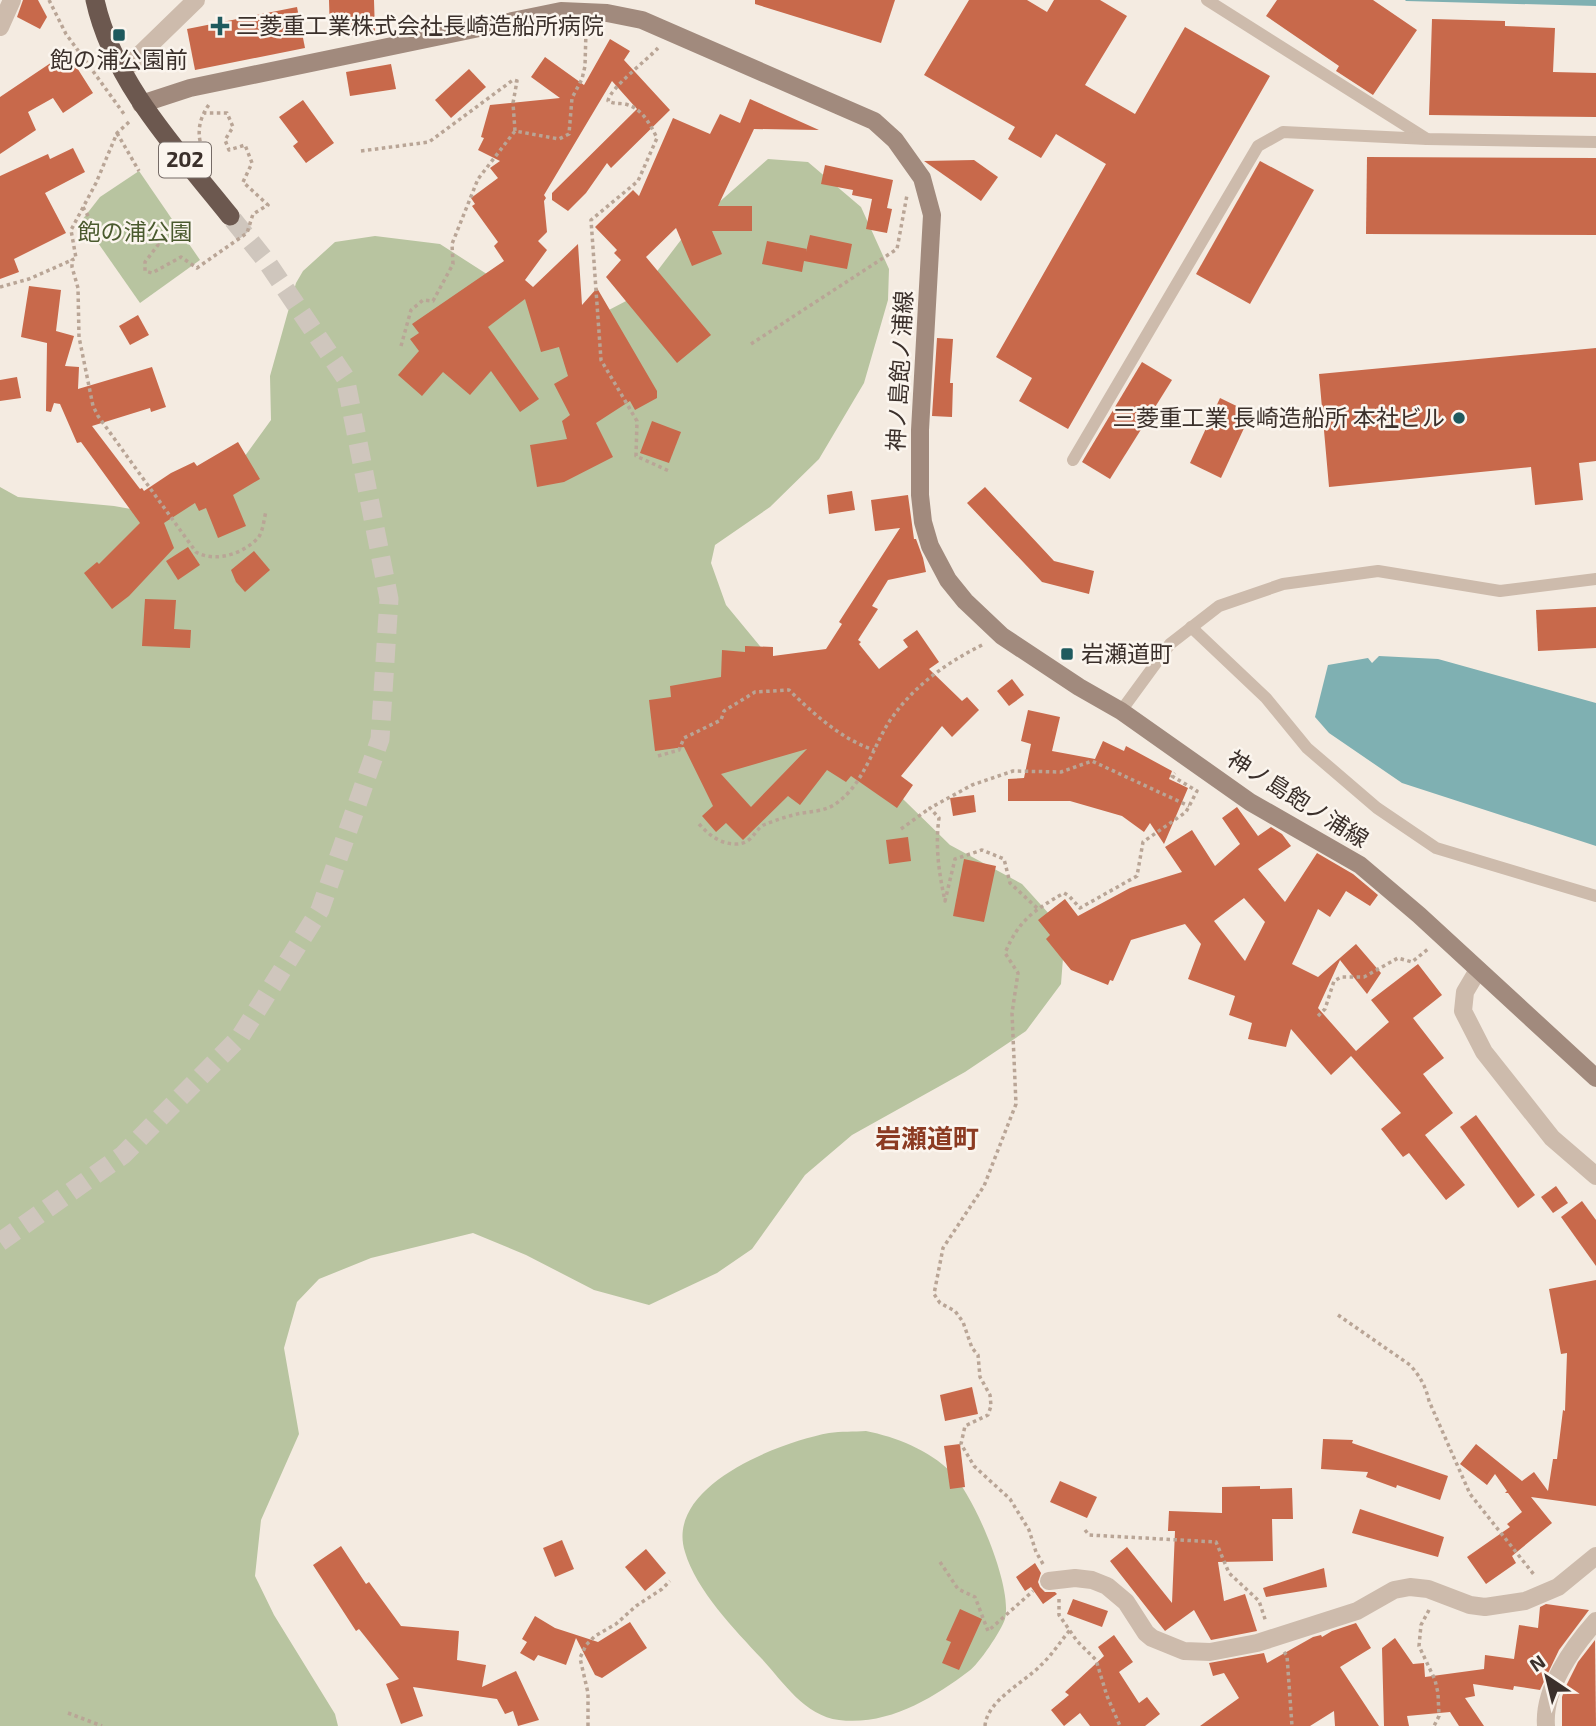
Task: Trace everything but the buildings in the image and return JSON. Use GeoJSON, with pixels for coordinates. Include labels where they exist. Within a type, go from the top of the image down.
{"type":"FeatureCollection","features":[{"type":"Feature","properties":{"kind":"highway","name":"202"},"geometry":{"type":"LineString","coordinates":[[95,0],[108,41],[141,104],[230,216]]}},
{"type":"Feature","properties":{"kind":"main road","name":"神ノ島飽ノ浦線"},"geometry":{"type":"LineString","coordinates":[[141,104],[190,88],[562,11],[607,13],[642,20],[874,121],[895,140],[922,177],[932,215],[920,430],[920,495],[923,522],[930,545],[948,580],[965,601],[1002,636],[1121,711],[1250,802],[1360,865],[1443,936],[1596,1078]]}},
{"type":"Feature","properties":{"kind":"street"},"geometry":{"type":"LineString","coordinates":[[0,27],[12,0]]}},
{"type":"Feature","properties":{"kind":"street"},"geometry":{"type":"LineString","coordinates":[[124,70],[196,0]]}},
{"type":"Feature","properties":{"kind":"street"},"geometry":{"type":"LineString","coordinates":[[1478,970],[1465,992],[1463,1011],[1484,1052],[1552,1138],[1596,1176]]}},
{"type":"Feature","properties":{"kind":"street"},"geometry":{"type":"LineString","coordinates":[[1049,1580],[1075,1578],[1092,1580],[1107,1586],[1126,1602],[1146,1633],[1163,1643],[1196,1653],[1229,1650],[1274,1637],[1357,1611],[1394,1590],[1410,1587],[1485,1607],[1525,1601],[1558,1587],[1596,1556]]}},
{"type":"Feature","properties":{"kind":"street"},"geometry":{"type":"LineString","coordinates":[[1546,1726],[1547,1707],[1558,1678],[1596,1621]]}},
{"type":"Feature","properties":{"kind":"lane"},"geometry":{"type":"LineString","coordinates":[[1207,0],[1427,139]]}},
{"type":"Feature","properties":{"kind":"lane"},"geometry":{"type":"LineString","coordinates":[[1073,460],[1258,146],[1283,132],[1427,139],[1596,142]]}},
{"type":"Feature","properties":{"kind":"lane"},"geometry":{"type":"LineString","coordinates":[[1121,711],[1170,644],[1191,627],[1219,606],[1283,584],[1378,571],[1500,591],[1596,579]]}},
{"type":"Feature","properties":{"kind":"lane"},"geometry":{"type":"LineString","coordinates":[[1191,627],[1266,698],[1307,748],[1377,808],[1436,848],[1596,896]]}},
{"type":"Feature","properties":{"kind":"path"},"geometry":{"type":"LineString","coordinates":[[0,287],[29,279],[76,258],[71,230],[117,134],[130,122],[65,34],[49,0]]}},
{"type":"Feature","properties":{"kind":"path"},"geometry":{"type":"LineString","coordinates":[[516,131],[559,139],[569,134],[572,98],[582,79],[585,66],[586,26],[579,27]]}},
{"type":"Feature","properties":{"kind":"path"},"geometry":{"type":"LineString","coordinates":[[664,41],[645,63],[610,92],[608,101],[628,105],[637,110],[650,124],[657,138],[638,181],[591,220],[601,360],[637,421],[636,456],[669,471]]}},
{"type":"Feature","properties":{"kind":"path"},"geometry":{"type":"LineString","coordinates":[[362,151],[429,142],[513,80],[517,82],[513,103],[516,131],[478,179],[453,244],[453,264],[433,300],[423,300],[411,310],[401,346]]}},
{"type":"Feature","properties":{"kind":"path"},"geometry":{"type":"LineString","coordinates":[[203,150],[198,136],[199,124],[208,104],[217,97]]}},
{"type":"Feature","properties":{"kind":"path"},"geometry":{"type":"LineString","coordinates":[[83,207],[102,240],[122,237],[147,227],[158,245],[145,262],[145,271],[152,273],[181,257],[197,268],[247,233],[253,214],[268,205],[243,181],[252,163],[245,145],[229,150],[225,140],[233,127],[227,113],[204,113]]}},
{"type":"Feature","properties":{"kind":"path"},"geometry":{"type":"LineString","coordinates":[[117,134],[139,171]]}},
{"type":"Feature","properties":{"kind":"path"},"geometry":{"type":"LineString","coordinates":[[751,345],[897,249],[907,193]]}},
{"type":"Feature","properties":{"kind":"path"},"geometry":{"type":"LineString","coordinates":[[72,260],[78,288],[79,337],[93,406],[196,552],[215,559],[242,548],[260,536],[266,511]]}},
{"type":"Feature","properties":{"kind":"path"},"geometry":{"type":"LineString","coordinates":[[699,824],[712,838],[736,844],[752,839],[762,825],[799,814],[821,812],[849,791],[889,722],[913,691],[965,653],[1002,636]]}},
{"type":"Feature","properties":{"kind":"path"},"geometry":{"type":"LineString","coordinates":[[658,756],[679,750],[684,738],[721,720],[724,711],[755,692],[789,690],[841,734],[854,743],[874,750]]}},
{"type":"Feature","properties":{"kind":"path"},"geometry":{"type":"LineString","coordinates":[[1120,1726],[1096,1660],[1059,1615],[1059,1597],[1049,1580],[1029,1530],[1010,1499],[975,1466],[961,1444],[965,1426],[988,1415],[990,1395],[980,1377],[978,1355],[972,1348],[963,1322],[955,1311],[940,1303],[934,1294],[943,1248],[984,1186],[1016,1104],[1012,1013],[1018,973],[1005,953],[1015,931],[1037,908],[1063,893],[1080,908],[1138,876],[1143,842],[1186,812],[1198,791],[1172,776],[1186,757]]}},
{"type":"Feature","properties":{"kind":"path"},"geometry":{"type":"LineString","coordinates":[[901,830],[930,808],[972,785],[1013,771],[1061,772],[1092,761],[1189,806]]}},
{"type":"Feature","properties":{"kind":"path"},"geometry":{"type":"LineString","coordinates":[[930,808],[939,818],[936,838],[938,870],[945,901],[955,859],[982,850],[1004,859],[1010,883],[1037,908]]}},
{"type":"Feature","properties":{"kind":"path"},"geometry":{"type":"LineString","coordinates":[[1318,1016],[1325,1009],[1334,981],[1341,977],[1364,978],[1398,958],[1412,962],[1443,936]]}},
{"type":"Feature","properties":{"kind":"path"},"geometry":{"type":"LineString","coordinates":[[1338,1315],[1417,1372],[1470,1494],[1538,1580],[1545,1593]]}},
{"type":"Feature","properties":{"kind":"path"},"geometry":{"type":"LineString","coordinates":[[1085,1530],[1089,1535],[1216,1542],[1229,1573],[1259,1601],[1266,1626],[1287,1656],[1292,1726]]}},
{"type":"Feature","properties":{"kind":"path"},"geometry":{"type":"LineString","coordinates":[[940,1562],[957,1589],[975,1598],[988,1631],[1049,1580]]}},
{"type":"Feature","properties":{"kind":"path"},"geometry":{"type":"LineString","coordinates":[[587,1726],[588,1693],[580,1658],[586,1645],[670,1581]]}},
{"type":"Feature","properties":{"kind":"path"},"geometry":{"type":"LineString","coordinates":[[1434,1726],[1439,1716],[1438,1693],[1419,1646],[1421,1625],[1436,1592]]}},
{"type":"Feature","properties":{"kind":"path"},"geometry":{"type":"LineString","coordinates":[[985,1726],[986,1716],[1042,1665],[1070,1630]]}},
{"type":"Feature","properties":{"kind":"path"},"geometry":{"type":"LineString","coordinates":[[68,1713],[102,1726]]}},
{"type":"Feature","properties":{"kind":"green space"},"geometry":{"type":"Polygon","coordinates":[[[768,159],[808,162],[861,207],[889,269],[888,300],[864,383],[819,459],[770,507],[715,545],[711,563],[726,605],[816,714],[950,845],[1022,884],[1051,916],[1064,945],[1061,984],[1026,1031],[965,1072],[852,1135],[805,1175],[752,1249],[717,1273],[649,1305],[594,1290],[526,1255],[473,1233],[371,1258],[319,1279],[297,1302],[284,1348],[299,1434],[261,1520],[255,1576],[274,1615],[335,1714],[338,1726],[0,1726],[0,487],[18,497],[114,506],[165,515],[229,478],[271,420],[270,376],[296,283],[303,271],[335,242],[375,236],[440,244],[507,287],[584,323],[628,300],[655,274],[690,228],[768,159]]]}},
{"type":"Feature","properties":{"kind":"green space","name":"飽の浦公園"},"geometry":{"type":"Polygon","coordinates":[[[139,171],[200,260],[140,303],[82,220],[100,197],[139,171]]]}},
{"type":"Feature","properties":{"kind":"green space"},"geometry":{"type":"Polygon","coordinates":[[[866,1431],[900,1441],[933,1457],[951,1472],[960,1484],[990,1542],[1003,1585],[1005,1619],[989,1647],[973,1667],[940,1691],[891,1715],[857,1721],[839,1720],[816,1712],[796,1697],[718,1609],[690,1566],[685,1552],[683,1528],[692,1507],[708,1488],[756,1457],[808,1438],[834,1432],[866,1431]]]}},
{"type":"Feature","properties":{"kind":"water"},"geometry":{"type":"Polygon","coordinates":[[[1596,0],[1596,6],[1406,1],[1596,0]]]}},
{"type":"Feature","properties":{"kind":"water"},"geometry":{"type":"Polygon","coordinates":[[[1379,656],[1438,659],[1596,703],[1596,846],[1402,783],[1329,733],[1315,717],[1328,665],[1368,658],[1372,663],[1379,656]]]}},
{"type":"Feature","properties":{"kind":"tunnel"},"geometry":{"type":"LineString","coordinates":[[0,1242],[123,1155],[240,1037],[320,910],[380,739],[389,599],[345,377],[267,262],[230,216]]}},
{"type":"Feature","properties":{"kind":"place","name":"三菱重工業株式会社長崎造船所病院"},"geometry":{"type":"Point","coordinates":[220,26]}},
{"type":"Feature","properties":{"kind":"place","name":"飽の浦公園前"},"geometry":{"type":"Point","coordinates":[119,35]}},
{"type":"Feature","properties":{"kind":"place","name":"三菱重工業 長崎造船所 本社ビル"},"geometry":{"type":"Point","coordinates":[1459,418]}},
{"type":"Feature","properties":{"kind":"place","name":"岩瀬道町"},"geometry":{"type":"Point","coordinates":[1067,654]}},
{"type":"Feature","properties":{"kind":"district","name":"岩瀬道町"},"geometry":{"type":"Point","coordinates":[927,1139]}}]}
